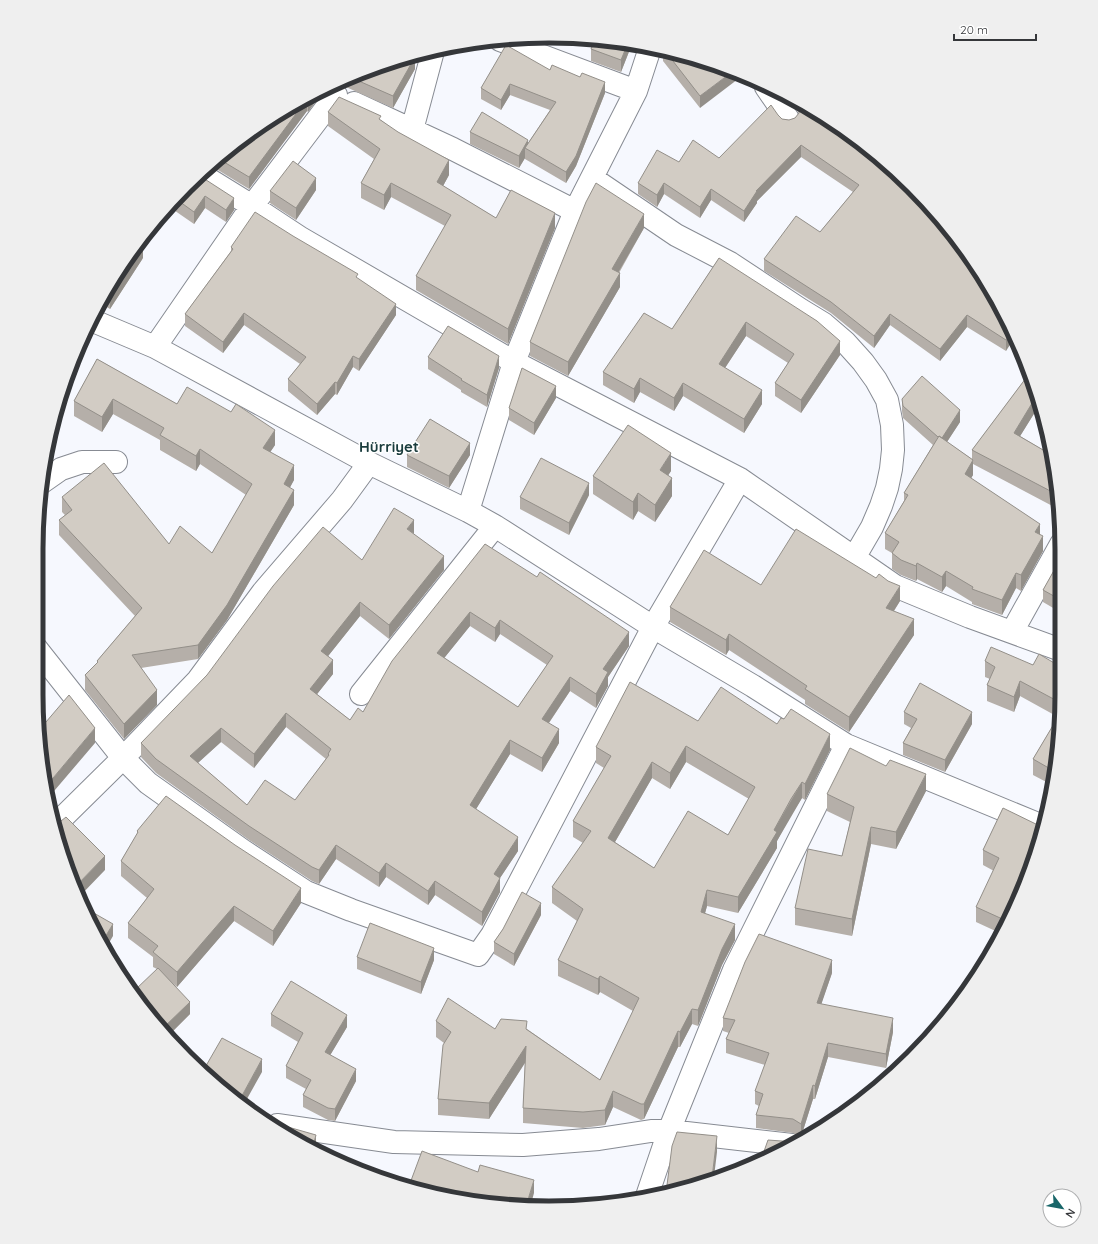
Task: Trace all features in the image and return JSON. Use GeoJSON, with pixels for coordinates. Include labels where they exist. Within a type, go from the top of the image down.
{"type":"FeatureCollection","features":[{"type":"Feature","properties":{"kind":"street"},"geometry":{"type":"LineString","coordinates":[[512,44],[636,91]]}},
{"type":"Feature","properties":{"kind":"street"},"geometry":{"type":"LineString","coordinates":[[468,511],[514,362],[575,211],[636,91],[648,53]]}},
{"type":"Feature","properties":{"kind":"street"},"geometry":{"type":"LineString","coordinates":[[412,130],[431,57]]}},
{"type":"Feature","properties":{"kind":"street"},"geometry":{"type":"LineString","coordinates":[[330,93],[453,149],[575,211]]}},
{"type":"Feature","properties":{"kind":"street"},"geometry":{"type":"LineString","coordinates":[[155,346],[328,94]]}},
{"type":"Feature","properties":{"kind":"street"},"geometry":{"type":"LineString","coordinates":[[771,94],[788,119]]}},
{"type":"Feature","properties":{"kind":"street"},"geometry":{"type":"LineString","coordinates":[[206,177],[299,237],[514,362],[740,479],[896,586],[938,604],[1055,648]]}},
{"type":"Feature","properties":{"kind":"street"},"geometry":{"type":"LineString","coordinates":[[592,178],[676,235],[730,263],[824,324],[845,342],[863,362],[876,380],[887,400],[892,425],[893,450],[891,469],[881,506],[872,527],[854,558]]}},
{"type":"Feature","properties":{"kind":"street"},"geometry":{"type":"LineString","coordinates":[[97,322],[155,346],[370,463],[468,511],[495,526],[653,627],[753,686],[846,745],[1038,824]]}},
{"type":"Feature","properties":{"kind":"street"},"geometry":{"type":"LineString","coordinates":[[48,478],[61,469],[82,462],[116,462]]}},
{"type":"Feature","properties":{"kind":"street"},"geometry":{"type":"LineString","coordinates":[[59,821],[123,758],[198,680],[263,592],[342,500],[370,463]]}},
{"type":"Feature","properties":{"kind":"street"},"geometry":{"type":"LineString","coordinates":[[43,657],[123,758],[148,784],[242,850],[306,892],[351,910],[478,955],[492,935],[653,627],[740,479]]}},
{"type":"Feature","properties":{"kind":"street"},"geometry":{"type":"LineString","coordinates":[[361,694],[495,526]]}},
{"type":"Feature","properties":{"kind":"street"},"geometry":{"type":"LineString","coordinates":[[1012,632],[1055,555]]}},
{"type":"Feature","properties":{"kind":"street"},"geometry":{"type":"LineString","coordinates":[[649,1191],[669,1131],[734,970],[846,745]]}},
{"type":"Feature","properties":{"kind":"street"},"geometry":{"type":"LineString","coordinates":[[285,1126],[394,1142],[515,1144],[599,1139],[651,1131],[669,1131],[782,1144]]}},
{"type":"Feature","properties":{"kind":"building"},"geometry":{"type":"Polygon","coordinates":[[[506,45],[550,70],[552,65],[580,77],[582,73],[605,82],[576,156],[566,172],[525,148],[556,102],[510,84],[501,100],[481,88],[506,45]]]}},
{"type":"Feature","properties":{"kind":"building"},"geometry":{"type":"Polygon","coordinates":[[[593,45],[626,49],[621,60],[591,49],[593,45]]]}},
{"type":"Feature","properties":{"kind":"building"},"geometry":{"type":"Polygon","coordinates":[[[671,58],[727,76],[700,96],[671,58]]]}},
{"type":"Feature","properties":{"kind":"building"},"geometry":{"type":"Polygon","coordinates":[[[412,62],[393,96],[358,81],[412,62]]]}},
{"type":"Feature","properties":{"kind":"building"},"geometry":{"type":"Polygon","coordinates":[[[339,97],[381,116],[379,119],[398,132],[449,160],[437,182],[496,218],[511,190],[555,213],[508,329],[416,276],[451,215],[391,183],[384,195],[361,183],[380,149],[328,112],[339,97]]]}},
{"type":"Feature","properties":{"kind":"building"},"geometry":{"type":"Polygon","coordinates":[[[771,105],[782,119],[789,120],[795,118],[800,110],[830,128],[857,148],[907,191],[929,215],[970,268],[1003,325],[1008,337],[1006,340],[967,315],[940,349],[890,314],[874,336],[831,302],[764,259],[796,216],[820,232],[859,185],[801,145],[756,191],[744,211],[711,189],[700,207],[664,183],[657,195],[638,183],[657,150],[679,162],[693,140],[719,158],[771,105]]]}},
{"type":"Feature","properties":{"kind":"building"},"geometry":{"type":"Polygon","coordinates":[[[300,109],[249,177],[224,162],[268,128],[300,109]]]}},
{"type":"Feature","properties":{"kind":"building"},"geometry":{"type":"Polygon","coordinates":[[[482,112],[528,140],[519,156],[470,132],[482,112]]]}},
{"type":"Feature","properties":{"kind":"building"},"geometry":{"type":"Polygon","coordinates":[[[293,161],[316,178],[296,208],[270,191],[293,161]]]}},
{"type":"Feature","properties":{"kind":"building"},"geometry":{"type":"Polygon","coordinates":[[[204,179],[234,198],[226,210],[205,196],[194,212],[181,202],[204,179]]]}},
{"type":"Feature","properties":{"kind":"building"},"geometry":{"type":"Polygon","coordinates":[[[596,183],[644,214],[612,269],[620,273],[568,362],[530,342],[586,202],[596,183]]]}},
{"type":"Feature","properties":{"kind":"building"},"geometry":{"type":"Polygon","coordinates":[[[255,212],[358,274],[356,277],[396,304],[359,359],[353,356],[337,383],[335,382],[317,404],[288,379],[306,357],[244,313],[223,342],[185,314],[233,249],[231,247],[255,212]]]}},
{"type":"Feature","properties":{"kind":"building"},"geometry":{"type":"Polygon","coordinates":[[[719,258],[817,321],[840,341],[801,400],[775,383],[794,354],[746,322],[719,364],[762,390],[744,419],[683,383],[674,398],[640,378],[634,389],[603,372],[644,313],[672,329],[719,258]]]}},
{"type":"Feature","properties":{"kind":"building"},"geometry":{"type":"Polygon","coordinates":[[[134,260],[116,287],[128,268],[134,260]]]}},
{"type":"Feature","properties":{"kind":"building"},"geometry":{"type":"Polygon","coordinates":[[[448,326],[499,356],[487,395],[461,380],[462,379],[428,357],[448,326]]]}},
{"type":"Feature","properties":{"kind":"building"},"geometry":{"type":"Polygon","coordinates":[[[97,359],[177,404],[187,387],[231,412],[236,404],[275,430],[263,448],[294,465],[284,484],[294,490],[227,605],[198,645],[132,655],[157,690],[124,724],[85,675],[98,662],[97,661],[142,608],[59,520],[72,510],[62,497],[104,463],[169,544],[180,526],[212,553],[252,484],[200,449],[196,456],[160,435],[164,428],[113,399],[102,417],[74,401],[97,359]]]}},
{"type":"Feature","properties":{"kind":"building"},"geometry":{"type":"Polygon","coordinates":[[[522,368],[556,386],[534,423],[509,408],[522,368]]]}},
{"type":"Feature","properties":{"kind":"building"},"geometry":{"type":"Polygon","coordinates":[[[922,376],[960,410],[942,438],[939,436],[938,437],[903,406],[902,399],[922,376]]]}},
{"type":"Feature","properties":{"kind":"building"},"geometry":{"type":"Polygon","coordinates":[[[1025,379],[1033,402],[1014,433],[1045,451],[1052,492],[972,450],[1025,379]]]}},
{"type":"Feature","properties":{"kind":"building"},"geometry":{"type":"Polygon","coordinates":[[[430,419],[470,443],[449,476],[407,455],[430,419]]]}},
{"type":"Feature","properties":{"kind":"building"},"geometry":{"type":"Polygon","coordinates":[[[628,425],[671,453],[660,470],[672,478],[655,505],[638,493],[633,502],[593,476],[628,425]]]}},
{"type":"Feature","properties":{"kind":"building"},"geometry":{"type":"Polygon","coordinates":[[[939,436],[973,460],[965,474],[1040,524],[1035,532],[1043,536],[1021,575],[1016,573],[1002,600],[972,589],[973,587],[946,571],[942,577],[917,563],[916,566],[901,560],[892,553],[899,542],[885,533],[908,495],[904,493],[939,436]]]}},
{"type":"Feature","properties":{"kind":"building"},"geometry":{"type":"Polygon","coordinates":[[[541,458],[589,483],[569,523],[520,497],[541,458]]]}},
{"type":"Feature","properties":{"kind":"building"},"geometry":{"type":"Polygon","coordinates":[[[394,508],[414,520],[407,529],[444,556],[389,625],[360,602],[321,651],[333,660],[310,689],[350,720],[358,708],[363,712],[392,661],[485,544],[537,577],[540,572],[629,632],[603,669],[608,672],[596,694],[570,677],[542,719],[559,729],[542,758],[510,740],[470,805],[518,837],[494,874],[500,878],[482,912],[435,881],[428,891],[386,863],[379,873],[336,845],[319,870],[312,867],[249,826],[156,759],[141,743],[207,675],[273,586],[323,527],[362,560],[394,508]],[[470,612],[437,653],[518,707],[553,656],[500,620],[495,628],[470,612]],[[286,713],[254,754],[221,728],[190,756],[247,805],[265,780],[295,800],[329,755],[328,754],[331,749],[286,713]]]}},
{"type":"Feature","properties":{"kind":"building"},"geometry":{"type":"Polygon","coordinates":[[[796,529],[876,578],[879,574],[888,581],[900,586],[886,608],[914,619],[849,717],[805,689],[807,686],[729,634],[726,640],[670,607],[704,550],[761,585],[796,529]]]}},
{"type":"Feature","properties":{"kind":"building"},"geometry":{"type":"Polygon","coordinates":[[[1055,569],[1055,597],[1043,590],[1055,569]]]}},
{"type":"Feature","properties":{"kind":"building"},"geometry":{"type":"Polygon","coordinates":[[[991,647],[1033,665],[1039,654],[1055,663],[1055,700],[1020,681],[1014,697],[987,685],[995,667],[985,661],[991,647]]]}},
{"type":"Feature","properties":{"kind":"building"},"geometry":{"type":"Polygon","coordinates":[[[630,682],[698,721],[721,687],[777,724],[781,718],[784,719],[791,709],[830,734],[805,784],[802,782],[791,799],[774,830],[777,832],[738,897],[707,890],[701,912],[735,924],[722,949],[698,1010],[692,1009],[680,1032],[678,1031],[644,1104],[613,1091],[605,1110],[583,1112],[523,1108],[526,1046],[489,1103],[438,1099],[443,1045],[451,1032],[436,1021],[448,998],[495,1029],[501,1019],[527,1021],[526,1029],[600,1080],[639,998],[600,976],[598,979],[558,960],[583,909],[552,887],[591,831],[573,821],[611,756],[596,747],[630,682]],[[686,746],[670,773],[652,762],[608,838],[654,868],[688,811],[728,835],[755,787],[686,746]]]}},
{"type":"Feature","properties":{"kind":"building"},"geometry":{"type":"Polygon","coordinates":[[[920,683],[972,712],[945,760],[903,743],[917,719],[904,712],[920,683]]]}},
{"type":"Feature","properties":{"kind":"building"},"geometry":{"type":"Polygon","coordinates":[[[69,695],[95,728],[51,781],[47,761],[44,724],[69,695]]]}},
{"type":"Feature","properties":{"kind":"building"},"geometry":{"type":"Polygon","coordinates":[[[1054,724],[1050,769],[1033,759],[1054,724]]]}},
{"type":"Feature","properties":{"kind":"building"},"geometry":{"type":"Polygon","coordinates":[[[850,748],[886,766],[890,760],[926,774],[896,832],[871,827],[852,919],[795,908],[808,849],[842,856],[854,807],[827,794],[850,748]]]}},
{"type":"Feature","properties":{"kind":"building"},"geometry":{"type":"Polygon","coordinates":[[[166,796],[235,845],[301,888],[273,931],[234,906],[177,972],[153,952],[158,946],[128,923],[154,889],[121,861],[138,832],[137,831],[166,796]]]}},
{"type":"Feature","properties":{"kind":"building"},"geometry":{"type":"Polygon","coordinates":[[[1003,808],[1038,825],[1028,858],[1003,919],[976,907],[999,858],[983,850],[1003,808]]]}},
{"type":"Feature","properties":{"kind":"building"},"geometry":{"type":"Polygon","coordinates":[[[66,817],[105,856],[79,882],[70,858],[59,822],[66,817]]]}},
{"type":"Feature","properties":{"kind":"building"},"geometry":{"type":"Polygon","coordinates":[[[522,892],[541,903],[514,954],[494,942],[503,929],[522,892]]]}},
{"type":"Feature","properties":{"kind":"building"},"geometry":{"type":"Polygon","coordinates":[[[92,912],[113,924],[105,937],[95,919],[92,912]]]}},
{"type":"Feature","properties":{"kind":"building"},"geometry":{"type":"Polygon","coordinates":[[[370,923],[434,948],[421,982],[357,957],[370,923]]]}},
{"type":"Feature","properties":{"kind":"building"},"geometry":{"type":"Polygon","coordinates":[[[759,934],[832,960],[817,1003],[893,1018],[886,1054],[828,1043],[815,1086],[813,1085],[801,1124],[793,1119],[756,1115],[763,1094],[755,1091],[769,1053],[726,1039],[735,1020],[723,1018],[745,962],[759,934]]]}},
{"type":"Feature","properties":{"kind":"building"},"geometry":{"type":"Polygon","coordinates":[[[158,968],[190,1002],[166,1025],[137,988],[158,968]]]}},
{"type":"Feature","properties":{"kind":"building"},"geometry":{"type":"Polygon","coordinates":[[[291,981],[347,1015],[325,1052],[356,1069],[335,1109],[328,1108],[303,1095],[311,1080],[286,1066],[303,1033],[271,1014],[291,981]]]}},
{"type":"Feature","properties":{"kind":"building"},"geometry":{"type":"Polygon","coordinates":[[[222,1038],[262,1059],[242,1096],[206,1066],[222,1038]]]}},
{"type":"Feature","properties":{"kind":"building"},"geometry":{"type":"Polygon","coordinates":[[[284,1126],[316,1135],[314,1143],[284,1126]]]}},
{"type":"Feature","properties":{"kind":"building"},"geometry":{"type":"Polygon","coordinates":[[[677,1132],[717,1136],[712,1174],[667,1187],[672,1146],[677,1132]]]}},
{"type":"Feature","properties":{"kind":"building"},"geometry":{"type":"Polygon","coordinates":[[[768,1140],[787,1141],[773,1149],[763,1153],[768,1140]]]}},
{"type":"Feature","properties":{"kind":"building"},"geometry":{"type":"Polygon","coordinates":[[[422,1151],[478,1172],[480,1165],[534,1180],[528,1200],[483,1197],[411,1182],[422,1151]]]}},
{"type":"Feature","properties":{"kind":"district","name":"Hürriyet"},"geometry":{"type":"Point","coordinates":[389,447]}}]}
